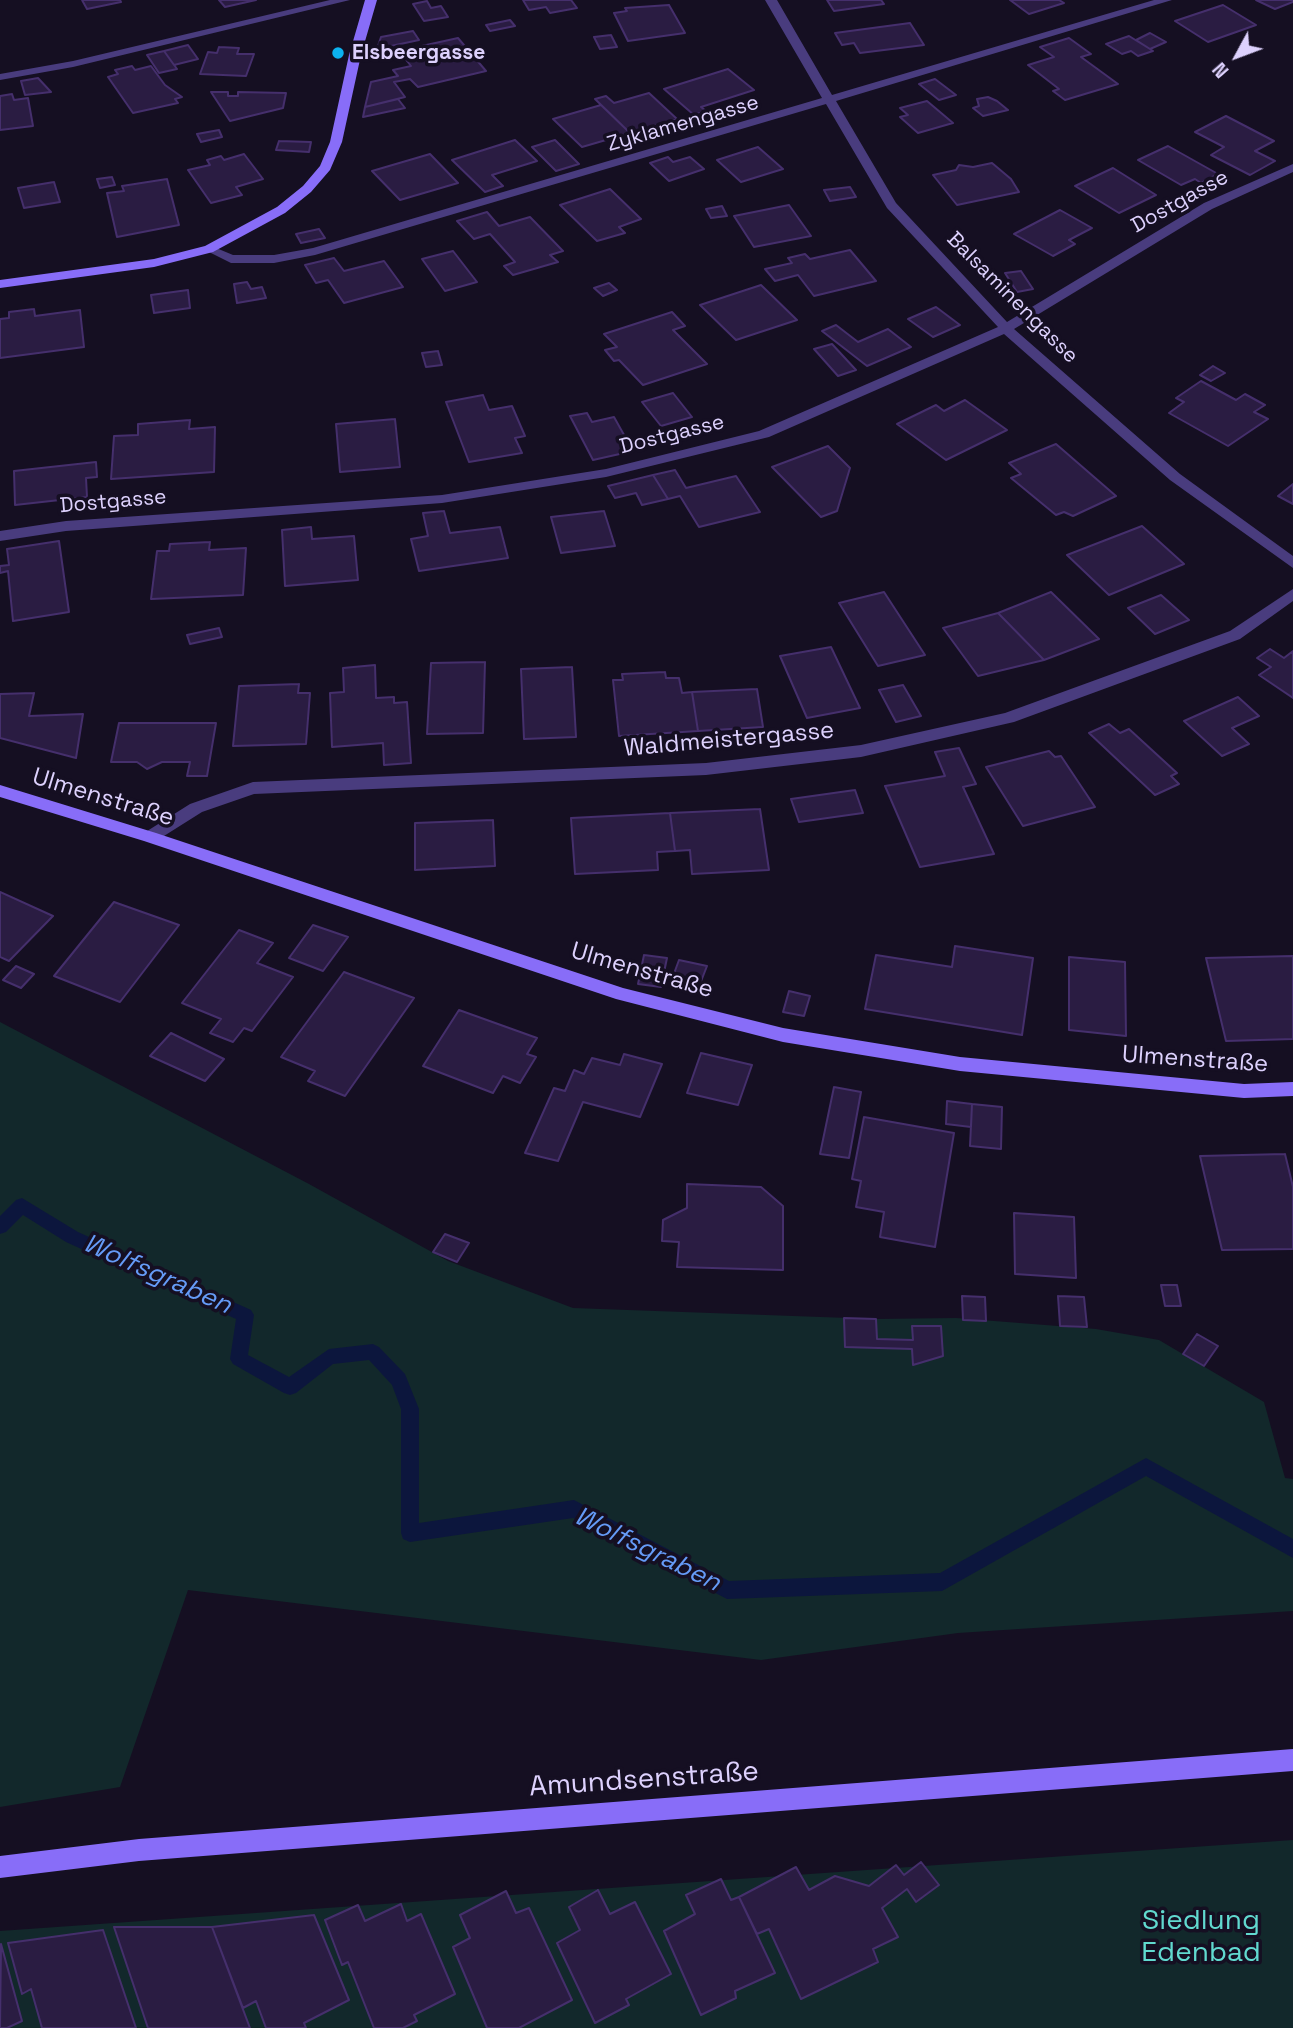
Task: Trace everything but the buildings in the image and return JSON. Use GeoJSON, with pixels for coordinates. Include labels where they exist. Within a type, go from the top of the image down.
{"type":"FeatureCollection","features":[{"type":"Feature","properties":{"kind":"street"},"geometry":{"type":"LineString","coordinates":[[0,77],[73,64],[344,0]]}},
{"type":"Feature","properties":{"kind":"street"},"geometry":{"type":"LineString","coordinates":[[0,284],[154,263],[209,249],[281,211],[307,189],[326,167],[336,142],[355,55],[371,0]]}},
{"type":"Feature","properties":{"kind":"street","name":"Balsaminengasse"},"geometry":{"type":"LineString","coordinates":[[771,0],[891,205],[1006,328],[1175,477],[1293,563]]}},
{"type":"Feature","properties":{"kind":"street","name":"Zyklamengasse"},"geometry":{"type":"LineString","coordinates":[[209,249],[231,259],[274,259],[315,251],[1166,0]]}},
{"type":"Feature","properties":{"kind":"street","name":"Dostgasse"},"geometry":{"type":"LineString","coordinates":[[0,536],[66,526],[442,499],[607,473],[764,434],[1006,328],[1208,206],[1293,168]]}},
{"type":"Feature","properties":{"kind":"street","name":"Waldmeistergasse"},"geometry":{"type":"LineString","coordinates":[[150,837],[197,808],[253,788],[706,769],[861,751],[1008,718],[1234,635],[1293,594]]}},
{"type":"Feature","properties":{"kind":"street","name":"Ulmenstraße"},"geometry":{"type":"LineString","coordinates":[[0,792],[150,837],[622,994],[783,1035],[960,1064],[1244,1091],[1293,1089]]}},
{"type":"Feature","properties":{"kind":"street","name":"Amundsenstraße"},"geometry":{"type":"LineString","coordinates":[[0,1867],[139,1850],[1293,1760]]}},
{"type":"Feature","properties":{"kind":"green space"},"geometry":{"type":"Polygon","coordinates":[[[0,1022],[309,1184],[448,1261],[573,1308],[876,1319],[956,1318],[1096,1329],[1159,1340],[1264,1402],[1285,1478],[1293,1479],[1293,1611],[958,1633],[761,1660],[188,1590],[120,1787],[0,1807],[0,1022]]]}},
{"type":"Feature","properties":{"kind":"green space","name":"Siedlung Edenbad"},"geometry":{"type":"Polygon","coordinates":[[[1293,1840],[1293,2028],[0,2028],[0,1931],[1293,1840]]]}},
{"type":"Feature","properties":{"kind":"waterway","name":"Wolfsgraben"},"geometry":{"type":"LineString","coordinates":[[0,1227],[22,1205],[72,1237],[245,1315],[239,1359],[290,1387],[329,1357],[373,1352],[399,1380],[410,1409],[410,1533],[574,1509],[727,1590],[942,1582],[1146,1466],[1293,1549]]}},
{"type":"Feature","properties":{"kind":"place","name":"Elsbeergasse"},"geometry":{"type":"Point","coordinates":[338,53]}}]}
